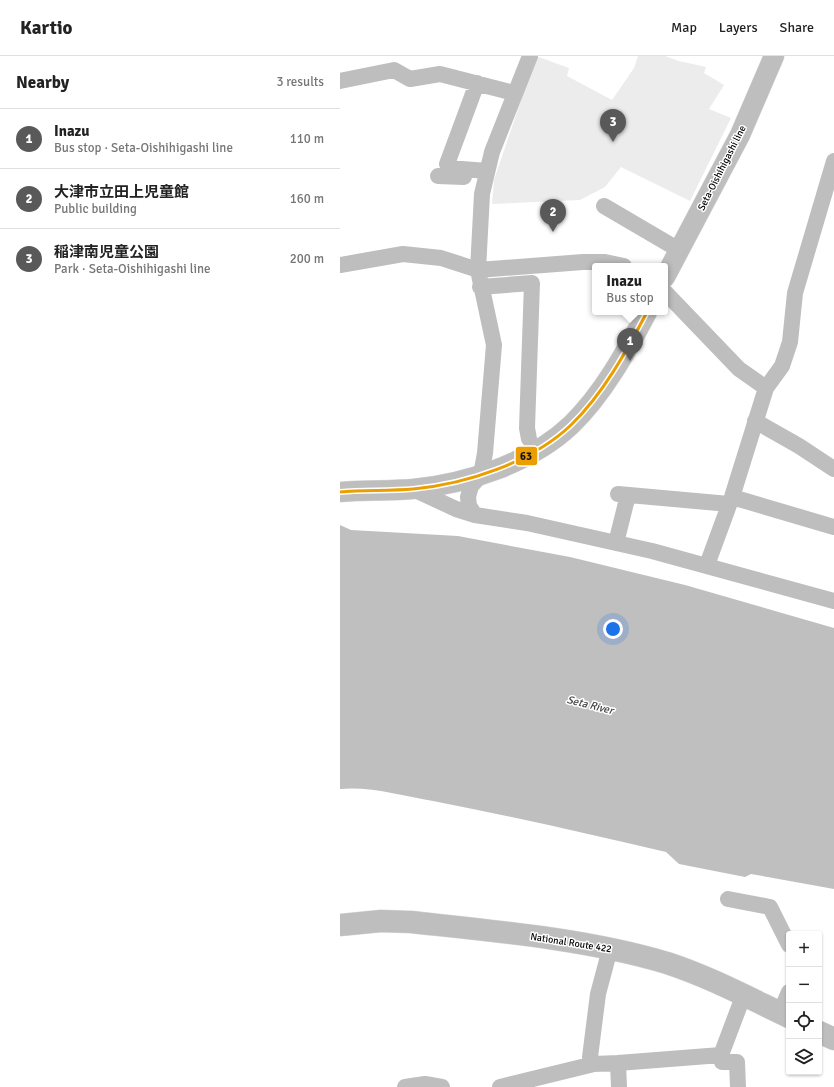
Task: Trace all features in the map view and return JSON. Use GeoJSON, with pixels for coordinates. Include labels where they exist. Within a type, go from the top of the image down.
{"type":"FeatureCollection","features":[{"type":"Feature","properties":{"kind":"highway","name":"National Route 422"},"geometry":{"type":"LineString","coordinates":[[340,924],[411,922],[610,948],[673,966],[717,982],[784,1015]]}},
{"type":"Feature","properties":{"kind":"highway"},"geometry":{"type":"LineString","coordinates":[[822,1033],[834,1039]]}},
{"type":"Feature","properties":{"kind":"main road","name":"Seta-Oishihigashi line"},"geometry":{"type":"LineString","coordinates":[[668,271],[740,135],[774,56]]}},
{"type":"Feature","properties":{"kind":"main road"},"geometry":{"type":"LineString","coordinates":[[340,492],[413,489],[480,475],[529,454],[570,426],[592,402],[610,377],[645,315]]}},
{"type":"Feature","properties":{"kind":"street"},"geometry":{"type":"LineString","coordinates":[[475,515],[469,506],[468,497],[471,486],[480,475],[485,453],[494,345],[480,287],[478,270],[482,194],[486,174],[514,93],[530,56]]}},
{"type":"Feature","properties":{"kind":"street"},"geometry":{"type":"LineString","coordinates":[[340,81],[394,70],[410,79],[440,74],[514,93]]}},
{"type":"Feature","properties":{"kind":"street"},"geometry":{"type":"LineString","coordinates":[[477,84],[448,164],[449,168],[486,174]]}},
{"type":"Feature","properties":{"kind":"street"},"geometry":{"type":"LineString","coordinates":[[707,565],[731,501],[766,388],[782,366],[790,342],[795,292],[834,161]]}},
{"type":"Feature","properties":{"kind":"street"},"geometry":{"type":"LineString","coordinates":[[438,176],[486,174]]}},
{"type":"Feature","properties":{"kind":"street"},"geometry":{"type":"LineString","coordinates":[[604,206],[679,250]]}},
{"type":"Feature","properties":{"kind":"street"},"geometry":{"type":"LineString","coordinates":[[340,265],[403,254],[441,258],[478,270],[583,262],[610,263]]}},
{"type":"Feature","properties":{"kind":"street"},"geometry":{"type":"LineString","coordinates":[[480,287],[532,283],[527,428],[529,439]]}},
{"type":"Feature","properties":{"kind":"street"},"geometry":{"type":"LineString","coordinates":[[668,295],[739,369],[766,388]]}},
{"type":"Feature","properties":{"kind":"street"},"geometry":{"type":"LineString","coordinates":[[755,421],[805,449],[834,469]]}},
{"type":"Feature","properties":{"kind":"street"},"geometry":{"type":"LineString","coordinates":[[413,489],[456,509],[475,515],[527,523],[616,543],[707,565],[834,601]]}},
{"type":"Feature","properties":{"kind":"street"},"geometry":{"type":"LineString","coordinates":[[616,543],[623,495],[731,501],[834,526]]}},
{"type":"Feature","properties":{"kind":"street"},"geometry":{"type":"LineString","coordinates":[[728,899],[770,907],[786,939]]}},
{"type":"Feature","properties":{"kind":"street"},"geometry":{"type":"LineString","coordinates":[[594,1064],[590,1057],[597,1002],[610,948]]}},
{"type":"Feature","properties":{"kind":"street"},"geometry":{"type":"LineString","coordinates":[[738,1087],[737,1062],[722,1062],[721,1055],[744,994]]}},
{"type":"Feature","properties":{"kind":"street"},"geometry":{"type":"LineString","coordinates":[[784,1015],[787,1003]]}},
{"type":"Feature","properties":{"kind":"street"},"geometry":{"type":"LineString","coordinates":[[500,1087],[594,1064],[618,1064],[721,1055]]}},
{"type":"Feature","properties":{"kind":"street"},"geometry":{"type":"LineString","coordinates":[[618,1064],[619,1087]]}},
{"type":"Feature","properties":{"kind":"street"},"geometry":{"type":"LineString","coordinates":[[405,1087],[425,1084],[442,1087]]}},
{"type":"Feature","properties":{"kind":"shaded area"},"geometry":{"type":"Polygon","coordinates":[[[536,56],[569,68],[567,76],[612,100],[634,68],[638,56],[665,56],[679,61],[706,67],[704,73],[724,85],[709,109],[731,118],[690,201],[621,167],[605,187],[580,200],[492,204],[494,180],[536,56]]]}},
{"type":"Feature","properties":{"kind":"water","name":"Seta River"},"geometry":{"type":"Polygon","coordinates":[[[340,525],[351,530],[458,536],[570,557],[685,585],[834,628],[834,889],[751,874],[745,877],[679,864],[666,852],[550,825],[399,794],[375,790],[351,788],[340,789],[340,525]]]}},
{"type":"Feature","properties":{"kind":"transit line","name":"63"},"geometry":{"type":"LineString","coordinates":[[340,492],[413,489],[454,482],[476,477],[497,469],[517,461],[537,450],[555,438],[583,413],[613,372],[645,315]]}},
{"type":"Feature","properties":{"kind":"place","name":"稲津南児童公園"},"geometry":{"type":"Point","coordinates":[613,142]}},
{"type":"Feature","properties":{"kind":"place","name":"大津市立田上児童館"},"geometry":{"type":"Point","coordinates":[553,232]}},
{"type":"Feature","properties":{"kind":"place","name":"Inazu"},"geometry":{"type":"Point","coordinates":[630,361]}}]}
